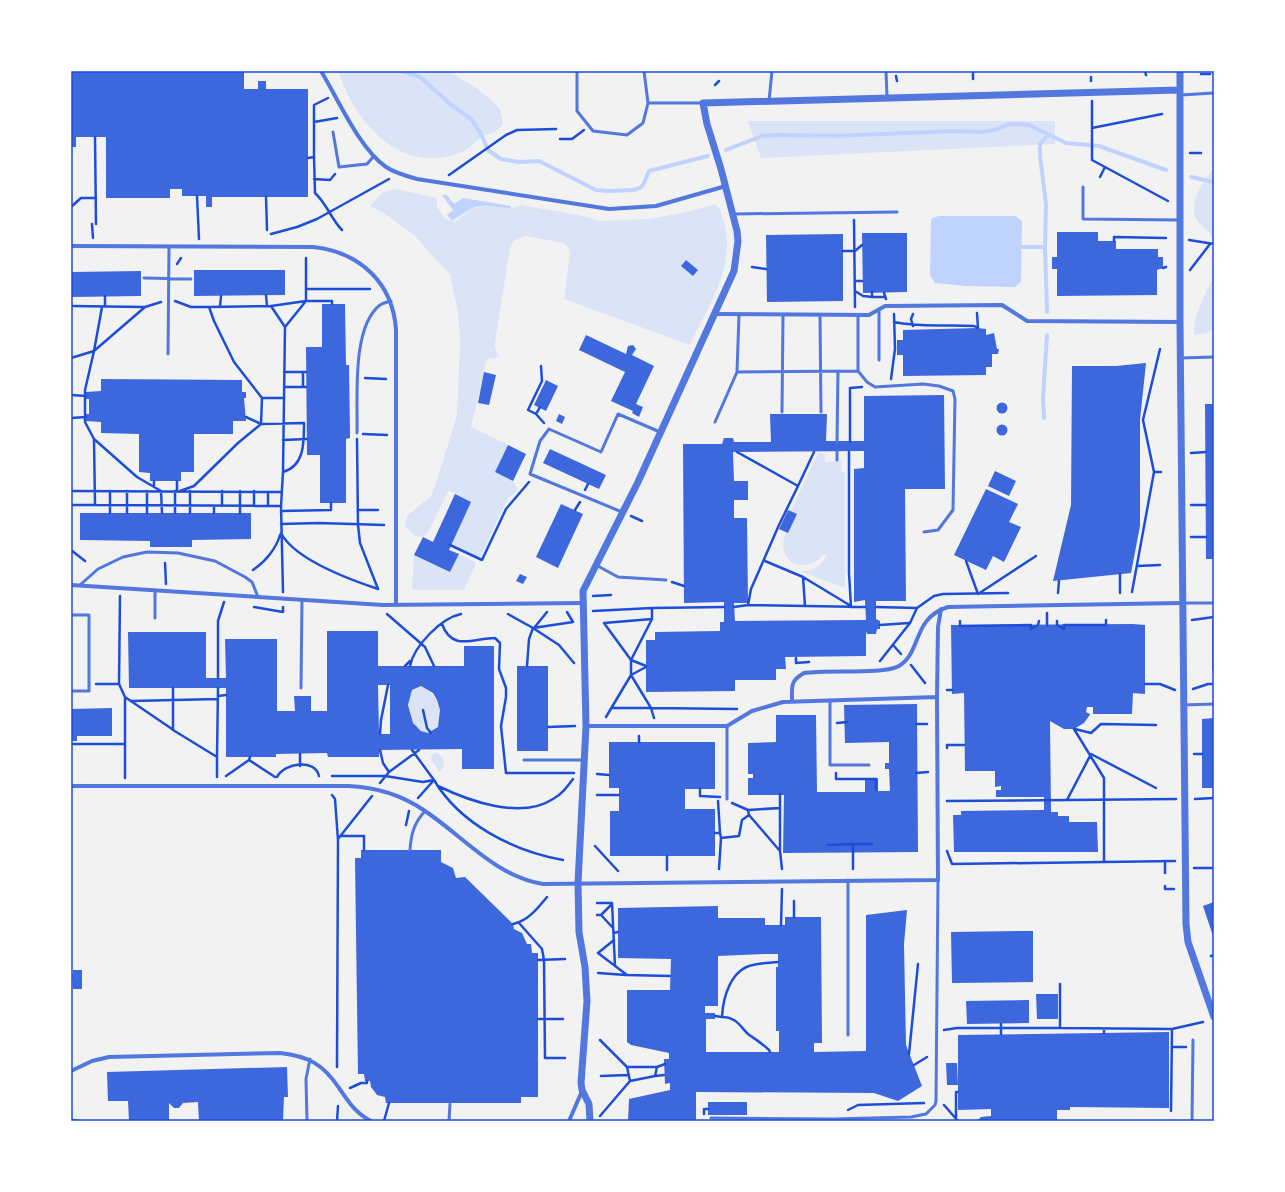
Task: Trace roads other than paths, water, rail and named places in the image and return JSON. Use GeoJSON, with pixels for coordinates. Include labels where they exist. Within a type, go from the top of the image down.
{"type":"FeatureCollection","features":[{"type":"Feature","properties":{"kind":"street"},"geometry":{"type":"LineString","coordinates":[[321,71],[363,143],[374,156],[386,167],[400,174],[417,179],[609,209],[656,206],[726,186]]}},
{"type":"Feature","properties":{"kind":"street"},"geometry":{"type":"LineString","coordinates":[[1180,71],[1180,358],[1186,931],[1192,954],[1214,1017]]}},
{"type":"Feature","properties":{"kind":"street"},"geometry":{"type":"LineString","coordinates":[[569,1121],[582,1090],[587,1000],[579,932],[578,883],[586,726],[582,603],[583,591],[660,432],[734,271],[738,241],[726,186],[707,124],[704,103],[1179,93]]}},
{"type":"Feature","properties":{"kind":"street"},"geometry":{"type":"LineString","coordinates":[[71,246],[313,247],[340,253],[354,260],[368,270],[378,280],[391,301],[395,313],[396,330],[396,605]]}},
{"type":"Feature","properties":{"kind":"street"},"geometry":{"type":"LineString","coordinates":[[714,314],[869,315],[889,306],[1002,305],[1028,321],[1180,322]]}},
{"type":"Feature","properties":{"kind":"street"},"geometry":{"type":"LineString","coordinates":[[71,585],[396,605],[582,603]]}},
{"type":"Feature","properties":{"kind":"street"},"geometry":{"type":"LineString","coordinates":[[792,701],[792,685],[795,678],[804,672],[885,670],[899,666],[909,654],[926,621],[941,609],[956,606],[1182,603]]}},
{"type":"Feature","properties":{"kind":"street"},"geometry":{"type":"LineString","coordinates":[[71,786],[348,786],[376,789],[402,798],[425,811],[492,863],[510,874],[522,879],[543,884],[938,880],[937,697],[938,627],[941,609]]}},
{"type":"Feature","properties":{"kind":"street"},"geometry":{"type":"LineString","coordinates":[[586,726],[727,726],[752,711],[776,703],[792,701],[937,697]]}},
{"type":"Feature","properties":{"kind":"street"},"geometry":{"type":"LineString","coordinates":[[71,1071],[92,1061],[125,1056],[280,1053],[310,1059],[323,1068],[331,1076],[354,1110],[371,1121]]}},
{"type":"Feature","properties":{"kind":"street"},"geometry":{"type":"LineString","coordinates":[[582,1090],[589,1104],[590,1121]]}},
{"type":"Feature","properties":{"kind":"lane"},"geometry":{"type":"LineString","coordinates":[[577,71],[577,111],[593,131],[627,135],[643,123],[648,103],[644,71]]}},
{"type":"Feature","properties":{"kind":"lane"},"geometry":{"type":"LineString","coordinates":[[769,102],[772,71]]}},
{"type":"Feature","properties":{"kind":"lane"},"geometry":{"type":"LineString","coordinates":[[886,71],[887,99]]}},
{"type":"Feature","properties":{"kind":"lane"},"geometry":{"type":"LineString","coordinates":[[1179,93],[1214,93]]}},
{"type":"Feature","properties":{"kind":"lane"},"geometry":{"type":"LineString","coordinates":[[648,103],[704,103]]}},
{"type":"Feature","properties":{"kind":"lane"},"geometry":{"type":"LineString","coordinates":[[333,132],[340,167],[367,164],[374,156]]}},
{"type":"Feature","properties":{"kind":"lane"},"geometry":{"type":"LineString","coordinates":[[1083,187],[1083,219],[1180,220]]}},
{"type":"Feature","properties":{"kind":"lane"},"geometry":{"type":"LineString","coordinates":[[733,214],[897,212]]}},
{"type":"Feature","properties":{"kind":"lane"},"geometry":{"type":"LineString","coordinates":[[168,354],[169,247]]}},
{"type":"Feature","properties":{"kind":"lane"},"geometry":{"type":"LineString","coordinates":[[144,278],[191,279]]}},
{"type":"Feature","properties":{"kind":"lane"},"geometry":{"type":"LineString","coordinates":[[357,433],[358,350],[363,332],[377,308],[380,305],[391,301]]}},
{"type":"Feature","properties":{"kind":"lane"},"geometry":{"type":"LineString","coordinates":[[879,310],[880,360]]}},
{"type":"Feature","properties":{"kind":"lane"},"geometry":{"type":"LineString","coordinates":[[715,422],[738,372],[739,315]]}},
{"type":"Feature","properties":{"kind":"lane"},"geometry":{"type":"LineString","coordinates":[[782,412],[783,315]]}},
{"type":"Feature","properties":{"kind":"lane"},"geometry":{"type":"LineString","coordinates":[[820,315],[821,412]]}},
{"type":"Feature","properties":{"kind":"lane"},"geometry":{"type":"LineString","coordinates":[[858,315],[858,371],[867,382],[875,387],[923,384],[939,386],[953,391],[955,399],[954,510],[938,530],[924,532]]}},
{"type":"Feature","properties":{"kind":"lane"},"geometry":{"type":"LineString","coordinates":[[1180,358],[1214,357]]}},
{"type":"Feature","properties":{"kind":"lane"},"geometry":{"type":"LineString","coordinates":[[837,442],[838,371]]}},
{"type":"Feature","properties":{"kind":"lane"},"geometry":{"type":"LineString","coordinates":[[738,372],[858,371]]}},
{"type":"Feature","properties":{"kind":"lane"},"geometry":{"type":"LineString","coordinates":[[622,512],[530,474],[540,441],[549,429],[601,452],[618,414],[660,432]]}},
{"type":"Feature","properties":{"kind":"lane"},"geometry":{"type":"LineString","coordinates":[[837,452],[837,460]]}},
{"type":"Feature","properties":{"kind":"lane"},"geometry":{"type":"LineString","coordinates":[[80,585],[98,569],[123,557],[148,552],[178,553],[215,561],[252,582],[258,597]]}},
{"type":"Feature","properties":{"kind":"lane"},"geometry":{"type":"LineString","coordinates":[[596,565],[618,577],[666,580]]}},
{"type":"Feature","properties":{"kind":"lane"},"geometry":{"type":"LineString","coordinates":[[155,591],[155,618]]}},
{"type":"Feature","properties":{"kind":"lane"},"geometry":{"type":"LineString","coordinates":[[301,688],[302,600]]}},
{"type":"Feature","properties":{"kind":"lane"},"geometry":{"type":"LineString","coordinates":[[1182,603],[1214,603]]}},
{"type":"Feature","properties":{"kind":"lane"},"geometry":{"type":"LineString","coordinates":[[71,615],[90,615],[89,691],[71,691]]}},
{"type":"Feature","properties":{"kind":"lane"},"geometry":{"type":"LineString","coordinates":[[830,700],[830,765],[869,765]]}},
{"type":"Feature","properties":{"kind":"lane"},"geometry":{"type":"LineString","coordinates":[[1183,705],[1214,704]]}},
{"type":"Feature","properties":{"kind":"lane"},"geometry":{"type":"LineString","coordinates":[[726,799],[727,726]]}},
{"type":"Feature","properties":{"kind":"lane"},"geometry":{"type":"LineString","coordinates":[[524,760],[584,760]]}},
{"type":"Feature","properties":{"kind":"lane"},"geometry":{"type":"LineString","coordinates":[[410,850],[411,836],[414,825],[425,811]]}},
{"type":"Feature","properties":{"kind":"lane"},"geometry":{"type":"LineString","coordinates":[[848,880],[848,1035]]}},
{"type":"Feature","properties":{"kind":"lane"},"geometry":{"type":"LineString","coordinates":[[711,1118],[786,1120],[911,1117],[926,1114],[935,1105],[938,880]]}},
{"type":"Feature","properties":{"kind":"lane"},"geometry":{"type":"LineString","coordinates":[[1192,1121],[1193,1040]]}},
{"type":"Feature","properties":{"kind":"lane"},"geometry":{"type":"LineString","coordinates":[[307,1121],[306,1079],[310,1059]]}},
{"type":"Feature","properties":{"kind":"lane"},"geometry":{"type":"LineString","coordinates":[[449,1121],[450,1104]]}},
{"type":"Feature","properties":{"kind":"lane"},"geometry":{"type":"LineString","coordinates":[[71,1120],[80,1121]]}},
{"type":"Feature","properties":{"kind":"water"},"geometry":{"type":"Polygon","coordinates":[[[442,195],[447,195],[454,204],[463,198],[511,206],[511,209],[480,206],[469,210],[452,221],[447,215],[453,210],[442,195]]]}},
{"type":"Feature","properties":{"kind":"water"},"geometry":{"type":"Polygon","coordinates":[[[939,216],[1015,216],[1022,221],[1021,282],[1015,287],[966,286],[935,283],[930,275],[931,221],[932,218],[939,216]]]}},
{"type":"Feature","properties":{"kind":"waterway"},"geometry":{"type":"LineString","coordinates":[[402,71],[420,77],[450,104],[471,119],[480,132],[488,150],[501,159],[519,162],[539,161],[596,190],[633,190],[640,188],[643,185],[649,171],[708,156]]}},
{"type":"Feature","properties":{"kind":"waterway"},"geometry":{"type":"LineString","coordinates":[[726,150],[762,136],[836,136],[953,131],[979,132],[995,130],[1009,124],[1018,124],[1029,125],[1066,143],[1099,146],[1166,170]]}},
{"type":"Feature","properties":{"kind":"waterway"},"geometry":{"type":"LineString","coordinates":[[1047,312],[1045,247],[1046,204],[1040,144],[1048,135]]}},
{"type":"Feature","properties":{"kind":"waterway"},"geometry":{"type":"LineString","coordinates":[[1191,177],[1214,182]]}},
{"type":"Feature","properties":{"kind":"waterway"},"geometry":{"type":"LineString","coordinates":[[1022,247],[1045,247]]}},
{"type":"Feature","properties":{"kind":"waterway"},"geometry":{"type":"LineString","coordinates":[[1044,418],[1043,398],[1047,335]]}}]}
